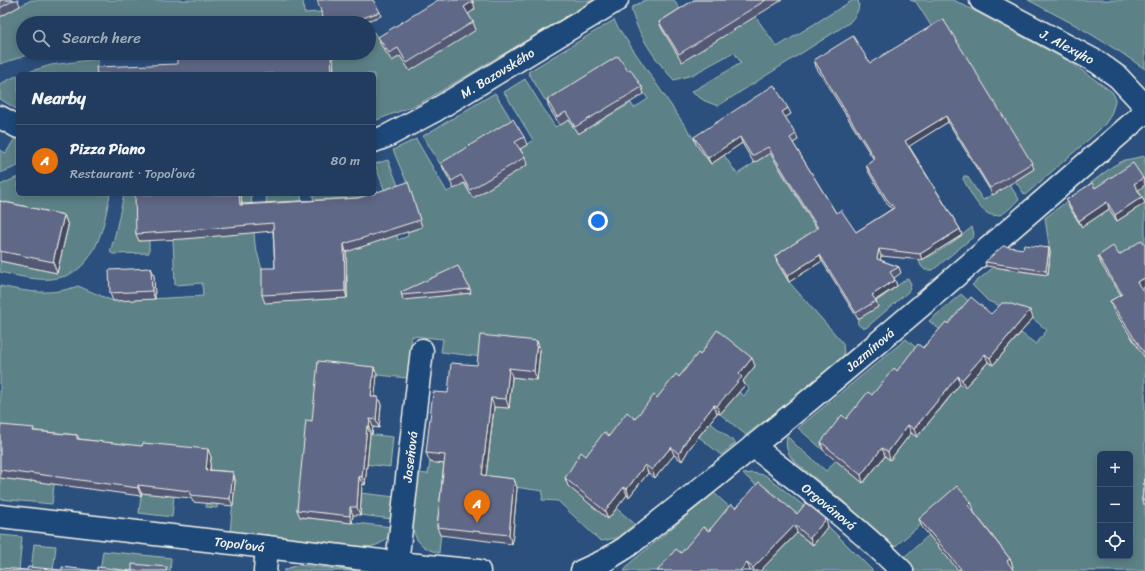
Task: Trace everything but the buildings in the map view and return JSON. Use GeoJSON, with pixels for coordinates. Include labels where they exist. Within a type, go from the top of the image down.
{"type":"FeatureCollection","features":[{"type":"Feature","properties":{"kind":"street","name":"M. Bazovského"},"geometry":{"type":"LineString","coordinates":[[376,140],[434,111],[617,0]]}},
{"type":"Feature","properties":{"kind":"street","name":"J. Alexyho"},"geometry":{"type":"LineString","coordinates":[[981,0],[1097,62],[1118,77],[1145,106]]}},
{"type":"Feature","properties":{"kind":"street","name":"Jazmínová"},"geometry":{"type":"LineString","coordinates":[[582,571],[604,561],[625,548],[753,446],[945,286],[1145,112]]}},
{"type":"Feature","properties":{"kind":"street"},"geometry":{"type":"LineString","coordinates":[[0,117],[16,126]]}},
{"type":"Feature","properties":{"kind":"street","name":"Jaseňová"},"geometry":{"type":"LineString","coordinates":[[397,563],[422,350]]}},
{"type":"Feature","properties":{"kind":"street","name":"Orgovánová"},"geometry":{"type":"LineString","coordinates":[[753,446],[840,516],[884,553],[902,571]]}},
{"type":"Feature","properties":{"kind":"street","name":"Topoľová"},"geometry":{"type":"LineString","coordinates":[[0,516],[397,563],[479,571]]}},
{"type":"Feature","properties":{"kind":"street"},"geometry":{"type":"LineString","coordinates":[[265,571],[267,547]]}},
{"type":"Feature","properties":{"kind":"green space"},"geometry":{"type":"Polygon","coordinates":[[[31,0],[303,0],[304,13],[321,12],[322,16],[16,16],[16,59],[0,64],[0,17],[31,0]]]}},
{"type":"Feature","properties":{"kind":"green space"},"geometry":{"type":"Polygon","coordinates":[[[470,0],[594,0],[419,104],[376,120],[376,72],[334,72],[333,60],[376,60],[376,35],[392,61],[467,15],[470,0]]]}},
{"type":"Feature","properties":{"kind":"green space"},"geometry":{"type":"Polygon","coordinates":[[[645,0],[674,0],[684,16],[755,16],[777,47],[853,0],[858,0],[859,7],[857,13],[849,23],[718,106],[705,101],[691,92],[741,63],[734,52],[692,75],[674,80],[648,47],[637,27],[631,8],[645,0]]]}},
{"type":"Feature","properties":{"kind":"green space"},"geometry":{"type":"Polygon","coordinates":[[[910,0],[954,0],[1072,63],[1112,92],[1115,97],[1115,102],[1111,115],[1096,133],[1025,195],[1015,181],[1034,169],[935,32],[916,2],[910,0]]]}},
{"type":"Feature","properties":{"kind":"green space"},"geometry":{"type":"Polygon","coordinates":[[[1028,0],[1145,0],[1145,69],[1079,27],[1028,0]]]}},
{"type":"Feature","properties":{"kind":"green space"},"geometry":{"type":"Polygon","coordinates":[[[614,20],[711,164],[724,155],[737,174],[770,153],[818,231],[825,227],[839,250],[818,263],[806,244],[777,262],[789,282],[843,343],[844,354],[841,359],[795,398],[746,435],[720,414],[725,408],[718,402],[731,386],[744,396],[749,388],[742,382],[754,366],[720,338],[711,352],[716,355],[708,367],[701,361],[691,374],[695,377],[686,388],[679,382],[671,392],[674,395],[663,408],[656,403],[646,417],[651,421],[644,431],[630,420],[621,432],[625,436],[616,447],[607,440],[598,451],[602,454],[592,467],[584,460],[568,486],[608,518],[616,508],[635,524],[616,538],[602,541],[598,539],[558,501],[542,500],[543,491],[500,485],[499,493],[445,487],[439,553],[423,546],[418,541],[412,521],[417,473],[428,474],[430,462],[487,468],[494,407],[509,408],[512,377],[537,380],[540,350],[484,344],[482,357],[441,352],[443,339],[412,336],[407,378],[321,369],[318,398],[323,399],[320,429],[309,428],[306,458],[312,459],[309,488],[303,488],[300,517],[392,527],[391,532],[386,539],[379,544],[366,547],[230,532],[235,480],[221,479],[217,508],[206,507],[211,457],[146,451],[145,454],[80,446],[80,443],[48,440],[44,475],[55,476],[52,504],[0,499],[0,470],[17,473],[16,480],[31,482],[36,436],[4,432],[3,437],[0,437],[0,286],[20,290],[48,292],[78,286],[113,301],[203,296],[202,283],[175,285],[173,239],[244,233],[241,196],[251,196],[255,245],[264,276],[265,302],[347,298],[347,275],[334,275],[333,244],[342,243],[340,206],[314,208],[313,196],[362,196],[376,242],[397,235],[398,240],[408,236],[407,232],[422,227],[410,190],[393,150],[416,139],[447,192],[464,183],[473,198],[527,165],[518,150],[533,140],[504,92],[525,79],[555,127],[568,119],[578,134],[631,103],[634,108],[648,99],[633,77],[630,78],[617,57],[602,66],[606,73],[564,99],[560,92],[545,100],[528,72],[614,20]],[[459,270],[432,283],[437,296],[471,293],[459,270]]]}},
{"type":"Feature","properties":{"kind":"green space"},"geometry":{"type":"Polygon","coordinates":[[[98,60],[99,72],[28,72],[51,65],[98,60]]]}},
{"type":"Feature","properties":{"kind":"green space"},"geometry":{"type":"Polygon","coordinates":[[[16,76],[16,109],[0,99],[0,84],[16,76]]]}},
{"type":"Feature","properties":{"kind":"green space"},"geometry":{"type":"Polygon","coordinates":[[[495,93],[512,121],[440,164],[423,136],[495,93]]]}},
{"type":"Feature","properties":{"kind":"green space"},"geometry":{"type":"Polygon","coordinates":[[[15,138],[16,167],[0,173],[0,150],[6,153],[15,138]]]}},
{"type":"Feature","properties":{"kind":"green space"},"geometry":{"type":"Polygon","coordinates":[[[1145,156],[1145,571],[1011,571],[1009,569],[1012,567],[975,571],[914,571],[903,558],[929,535],[946,556],[930,517],[893,548],[843,501],[793,460],[787,449],[787,436],[826,471],[836,460],[864,483],[875,468],[876,449],[890,460],[901,425],[917,437],[931,420],[925,413],[927,401],[939,411],[950,397],[946,393],[951,377],[965,387],[978,373],[977,352],[993,365],[1021,333],[1036,344],[1047,330],[1032,318],[988,301],[972,285],[1005,258],[1004,269],[1048,275],[1050,252],[1045,218],[1113,166],[1125,160],[1145,156]]]}},
{"type":"Feature","properties":{"kind":"green space"},"geometry":{"type":"Polygon","coordinates":[[[388,160],[401,193],[387,197],[376,164],[388,160]]]}},
{"type":"Feature","properties":{"kind":"green space"},"geometry":{"type":"Polygon","coordinates":[[[964,176],[967,176],[983,200],[1009,184],[1019,199],[1002,214],[995,216],[989,214],[983,210],[973,198],[963,179],[964,176]]]}},
{"type":"Feature","properties":{"kind":"green space"},"geometry":{"type":"Polygon","coordinates":[[[16,178],[16,196],[110,196],[101,233],[90,257],[71,274],[58,278],[29,278],[0,272],[0,261],[57,273],[0,211],[0,185],[16,178]]]}},
{"type":"Feature","properties":{"kind":"green space"},"geometry":{"type":"Polygon","coordinates":[[[124,196],[153,196],[137,202],[139,241],[149,240],[149,253],[113,254],[110,252],[124,196]]]}},
{"type":"Feature","properties":{"kind":"green space"},"geometry":{"type":"Polygon","coordinates":[[[266,196],[301,196],[302,208],[267,217],[266,196]]]}},
{"type":"Feature","properties":{"kind":"green space"},"geometry":{"type":"Polygon","coordinates":[[[972,227],[974,234],[973,237],[933,270],[925,270],[921,266],[919,260],[939,251],[972,227]]]}},
{"type":"Feature","properties":{"kind":"green space"},"geometry":{"type":"Polygon","coordinates":[[[908,278],[911,284],[909,291],[866,328],[859,325],[858,319],[877,307],[875,302],[908,278]]]}},
{"type":"Feature","properties":{"kind":"green space"},"geometry":{"type":"Polygon","coordinates":[[[961,294],[973,305],[945,334],[929,321],[961,294]]]}},
{"type":"Feature","properties":{"kind":"green space"},"geometry":{"type":"Polygon","coordinates":[[[906,339],[921,352],[844,423],[823,450],[798,428],[906,339]]]}},
{"type":"Feature","properties":{"kind":"green space"},"geometry":{"type":"Polygon","coordinates":[[[703,417],[736,443],[721,455],[699,437],[705,428],[703,417]]]}},
{"type":"Feature","properties":{"kind":"green space"},"geometry":{"type":"Polygon","coordinates":[[[365,434],[393,437],[390,467],[356,463],[365,434]]]}},
{"type":"Feature","properties":{"kind":"green space"},"geometry":{"type":"Polygon","coordinates":[[[752,473],[765,475],[809,510],[800,521],[743,474],[752,473]]]}},
{"type":"Feature","properties":{"kind":"green space"},"geometry":{"type":"Polygon","coordinates":[[[142,488],[161,495],[174,496],[172,517],[139,513],[142,488]]]}},
{"type":"Feature","properties":{"kind":"green space"},"geometry":{"type":"Polygon","coordinates":[[[361,493],[395,497],[392,519],[360,515],[361,493]]]}},
{"type":"Feature","properties":{"kind":"green space"},"geometry":{"type":"Polygon","coordinates":[[[714,493],[734,511],[666,571],[624,571],[630,563],[714,493]]]}},
{"type":"Feature","properties":{"kind":"green space"},"geometry":{"type":"Polygon","coordinates":[[[828,526],[873,571],[760,571],[797,533],[813,545],[828,526]]]}},
{"type":"Feature","properties":{"kind":"green space"},"geometry":{"type":"Polygon","coordinates":[[[0,535],[22,537],[19,571],[0,571],[0,535]]]}},
{"type":"Feature","properties":{"kind":"green space"},"geometry":{"type":"Polygon","coordinates":[[[34,544],[56,546],[53,571],[31,571],[34,544]]]}},
{"type":"Feature","properties":{"kind":"green space"},"geometry":{"type":"Polygon","coordinates":[[[103,551],[171,558],[170,571],[100,571],[103,551]]]}},
{"type":"Feature","properties":{"kind":"green space"},"geometry":{"type":"Polygon","coordinates":[[[298,565],[356,571],[283,571],[298,565]]]}},
{"type":"Feature","properties":{"kind":"place","name":"Pizza Piano"},"geometry":{"type":"Point","coordinates":[477,523]}}]}
